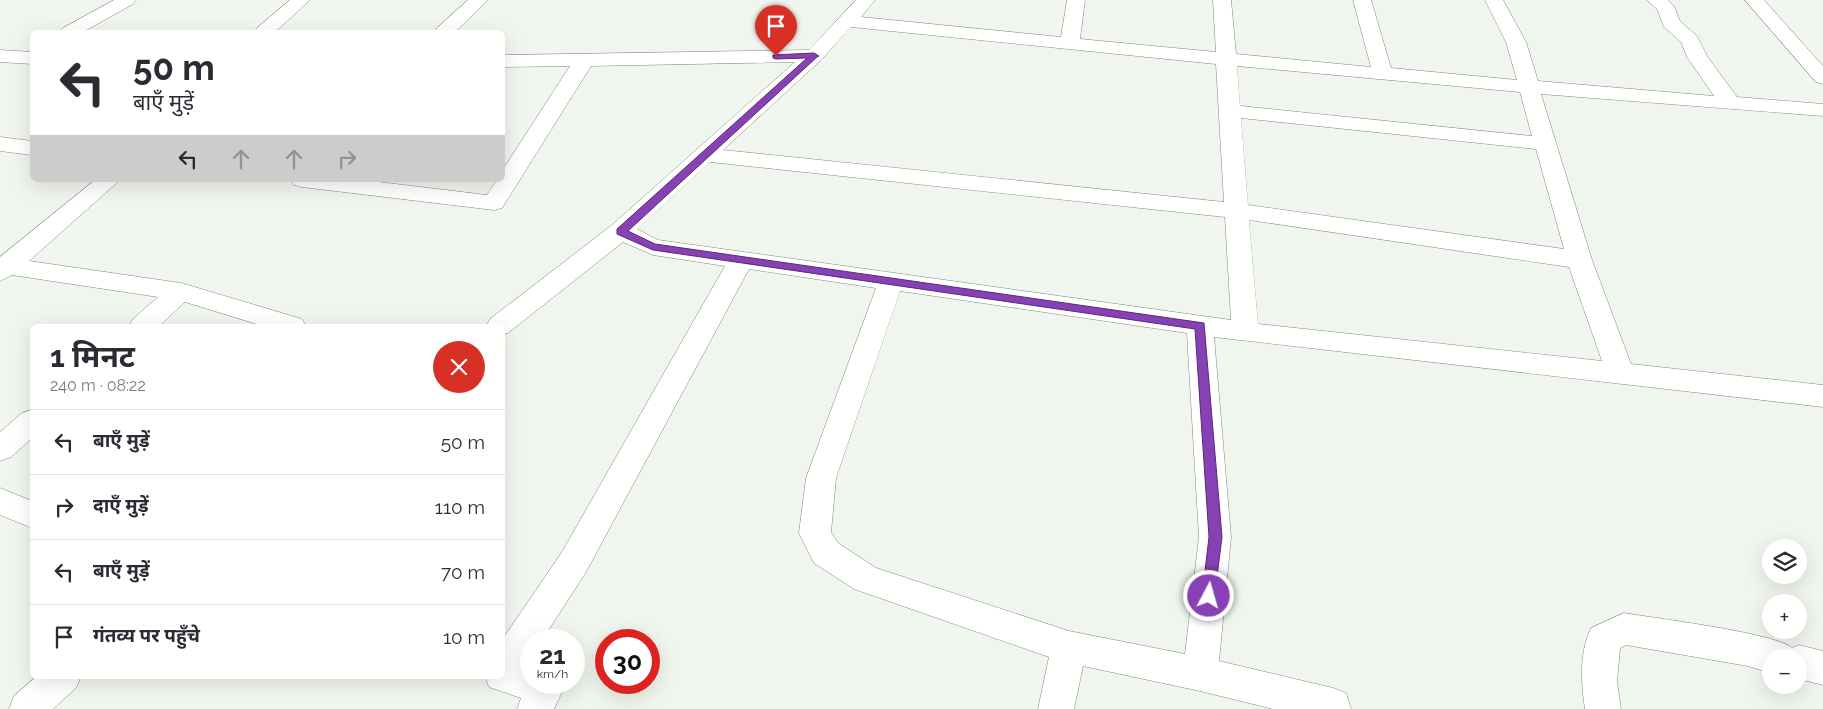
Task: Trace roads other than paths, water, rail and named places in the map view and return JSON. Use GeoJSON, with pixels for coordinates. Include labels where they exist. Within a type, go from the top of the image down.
{"type":"FeatureCollection","features":[{"type":"Feature","properties":{"kind":"street"},"geometry":{"type":"LineString","coordinates":[[74,30],[127,0]]}},
{"type":"Feature","properties":{"kind":"street"},"geometry":{"type":"LineString","coordinates":[[266,30],[301,0]]}},
{"type":"Feature","properties":{"kind":"street"},"geometry":{"type":"LineString","coordinates":[[446,30],[479,0]]}},
{"type":"Feature","properties":{"kind":"street"},"geometry":{"type":"LineString","coordinates":[[502,324],[621,232],[814,56],[866,0]]}},
{"type":"Feature","properties":{"kind":"street"},"geometry":{"type":"LineString","coordinates":[[1070,44],[1076,0]]}},
{"type":"Feature","properties":{"kind":"street"},"geometry":{"type":"LineString","coordinates":[[1222,0],[1228,60],[1245,332]]}},
{"type":"Feature","properties":{"kind":"street"},"geometry":{"type":"LineString","coordinates":[[1362,0],[1383,74]]}},
{"type":"Feature","properties":{"kind":"street"},"geometry":{"type":"LineString","coordinates":[[1494,0],[1516,42],[1579,260],[1620,373]]}},
{"type":"Feature","properties":{"kind":"street"},"geometry":{"type":"LineString","coordinates":[[1656,0],[1665,6],[1671,23],[1690,40],[1697,57],[1731,104]]}},
{"type":"Feature","properties":{"kind":"street"},"geometry":{"type":"LineString","coordinates":[[1754,0],[1823,78]]}},
{"type":"Feature","properties":{"kind":"street"},"geometry":{"type":"LineString","coordinates":[[846,21],[1228,60],[1731,104],[1823,110]]}},
{"type":"Feature","properties":{"kind":"street"},"geometry":{"type":"LineString","coordinates":[[0,56],[30,56]]}},
{"type":"Feature","properties":{"kind":"street"},"geometry":{"type":"LineString","coordinates":[[505,61],[814,56]]}},
{"type":"Feature","properties":{"kind":"street"},"geometry":{"type":"LineString","coordinates":[[319,182],[494,203],[584,60]]}},
{"type":"Feature","properties":{"kind":"street"},"geometry":{"type":"LineString","coordinates":[[1231,111],[1547,144]]}},
{"type":"Feature","properties":{"kind":"street"},"geometry":{"type":"LineString","coordinates":[[0,144],[30,148]]}},
{"type":"Feature","properties":{"kind":"street"},"geometry":{"type":"LineString","coordinates":[[705,155],[1237,211],[1579,260]]}},
{"type":"Feature","properties":{"kind":"street"},"geometry":{"type":"LineString","coordinates":[[2,268],[107,182]]}},
{"type":"Feature","properties":{"kind":"street"},"geometry":{"type":"LineString","coordinates":[[621,232],[653,247],[1200,326],[1823,396]]}},
{"type":"Feature","properties":{"kind":"street"},"geometry":{"type":"LineString","coordinates":[[505,668],[574,562],[741,260]]}},
{"type":"Feature","properties":{"kind":"street"},"geometry":{"type":"LineString","coordinates":[[2,268],[181,292],[286,324]]}},
{"type":"Feature","properties":{"kind":"street"},"geometry":{"type":"LineString","coordinates":[[891,281],[821,478],[815,533],[826,553],[866,579],[1069,647],[1200,674],[1333,706],[1333,709]]}},
{"type":"Feature","properties":{"kind":"street"},"geometry":{"type":"LineString","coordinates":[[144,324],[181,292]]}},
{"type":"Feature","properties":{"kind":"street"},"geometry":{"type":"LineString","coordinates":[[1200,326],[1215,537],[1200,674]]}},
{"type":"Feature","properties":{"kind":"street"},"geometry":{"type":"LineString","coordinates":[[0,449],[30,422]]}},
{"type":"Feature","properties":{"kind":"street"},"geometry":{"type":"LineString","coordinates":[[0,501],[30,514]]}},
{"type":"Feature","properties":{"kind":"street"},"geometry":{"type":"LineString","coordinates":[[1603,709],[1599,682],[1603,639],[1624,629],[1762,654]]}},
{"type":"Feature","properties":{"kind":"street"},"geometry":{"type":"LineString","coordinates":[[1056,709],[1069,647]]}},
{"type":"Feature","properties":{"kind":"street"},"geometry":{"type":"LineString","coordinates":[[1807,664],[1823,668]]}},
{"type":"Feature","properties":{"kind":"street"},"geometry":{"type":"LineString","coordinates":[[505,674],[546,688],[535,709]]}},
{"type":"Feature","properties":{"kind":"street"},"geometry":{"type":"LineString","coordinates":[[27,709],[61,679]]}}]}
